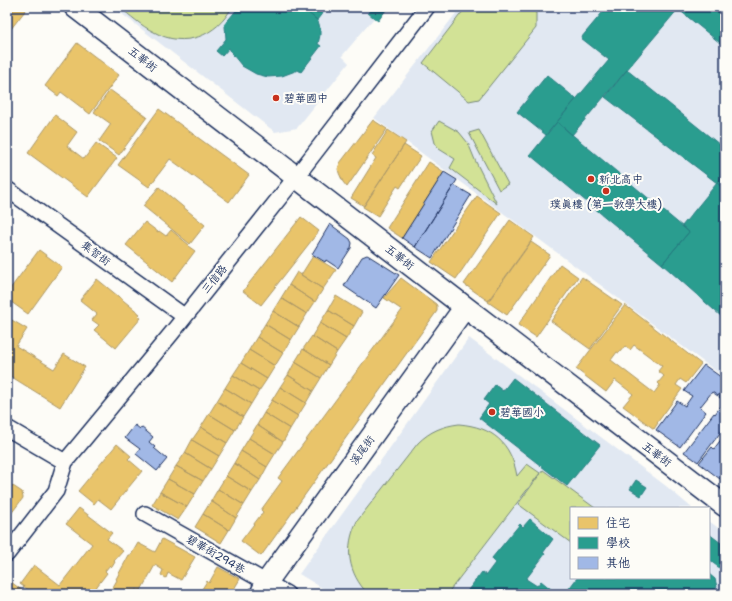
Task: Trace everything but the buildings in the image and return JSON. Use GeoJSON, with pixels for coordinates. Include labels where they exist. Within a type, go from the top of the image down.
{"type":"FeatureCollection","features":[{"type":"Feature","properties":{"kind":"street","name":"五華街"},"geometry":{"type":"LineString","coordinates":[[75,7],[465,308],[725,506]]}},
{"type":"Feature","properties":{"kind":"street","name":"三信路"},"geometry":{"type":"LineString","coordinates":[[7,554],[56,491],[65,462],[166,340],[296,177],[427,7]]}},
{"type":"Feature","properties":{"kind":"street","name":"集智街"},"geometry":{"type":"LineString","coordinates":[[7,189],[184,316]]}},
{"type":"Feature","properties":{"kind":"street","name":"溪尾街"},"geometry":{"type":"LineString","coordinates":[[264,589],[465,308]]}},
{"type":"Feature","properties":{"kind":"street"},"geometry":{"type":"LineString","coordinates":[[7,428],[65,462]]}},
{"type":"Feature","properties":{"kind":"street","name":"碧華街294巷"},"geometry":{"type":"LineString","coordinates":[[145,514],[264,589],[287,594]]}},
{"type":"Feature","properties":{"kind":"shaded area","name":"碧華國中"},"geometry":{"type":"Polygon","coordinates":[[[113,7],[388,7],[378,21],[374,18],[342,56],[349,63],[297,128],[275,132],[113,7]]]}},
{"type":"Feature","properties":{"kind":"shaded area","name":"新北高中"},"geometry":{"type":"Polygon","coordinates":[[[461,7],[725,7],[725,378],[374,118],[461,7]]]}},
{"type":"Feature","properties":{"kind":"shaded area","name":"碧華國小"},"geometry":{"type":"Polygon","coordinates":[[[469,338],[666,486],[691,507],[570,507],[570,579],[710,579],[710,522],[725,533],[725,594],[332,594],[299,574],[469,338]]]}},
{"type":"Feature","properties":{"kind":"green space"},"geometry":{"type":"Polygon","coordinates":[[[119,7],[232,7],[218,26],[209,32],[199,37],[177,39],[165,37],[149,30],[119,7]]]}},
{"type":"Feature","properties":{"kind":"green space"},"geometry":{"type":"Polygon","coordinates":[[[466,7],[530,7],[536,13],[536,28],[479,99],[469,101],[423,63],[466,7]]]}},
{"type":"Feature","properties":{"kind":"green space"},"geometry":{"type":"Polygon","coordinates":[[[439,121],[459,132],[468,143],[497,204],[450,168],[455,159],[439,149],[435,143],[432,131],[439,121]]]}},
{"type":"Feature","properties":{"kind":"green space"},"geometry":{"type":"Polygon","coordinates":[[[479,130],[508,184],[499,190],[469,133],[479,130]]]}},
{"type":"Feature","properties":{"kind":"green space"},"geometry":{"type":"Polygon","coordinates":[[[459,424],[482,429],[491,433],[498,439],[510,454],[517,476],[527,464],[540,473],[447,594],[368,594],[356,578],[350,560],[350,541],[357,521],[418,443],[427,435],[437,430],[459,424]]]}},
{"type":"Feature","properties":{"kind":"green space"},"geometry":{"type":"Polygon","coordinates":[[[543,470],[594,507],[570,507],[570,542],[518,504],[543,470]]]}},
{"type":"Feature","properties":{"kind":"place","name":"碧華國中"},"geometry":{"type":"Point","coordinates":[276,98]}},
{"type":"Feature","properties":{"kind":"place","name":"新北高中"},"geometry":{"type":"Point","coordinates":[591,179]}},
{"type":"Feature","properties":{"kind":"place","name":"璞真樓 (第一教學大樓)"},"geometry":{"type":"Point","coordinates":[606,191]}},
{"type":"Feature","properties":{"kind":"place","name":"碧華國小"},"geometry":{"type":"Point","coordinates":[492,412]}}]}
